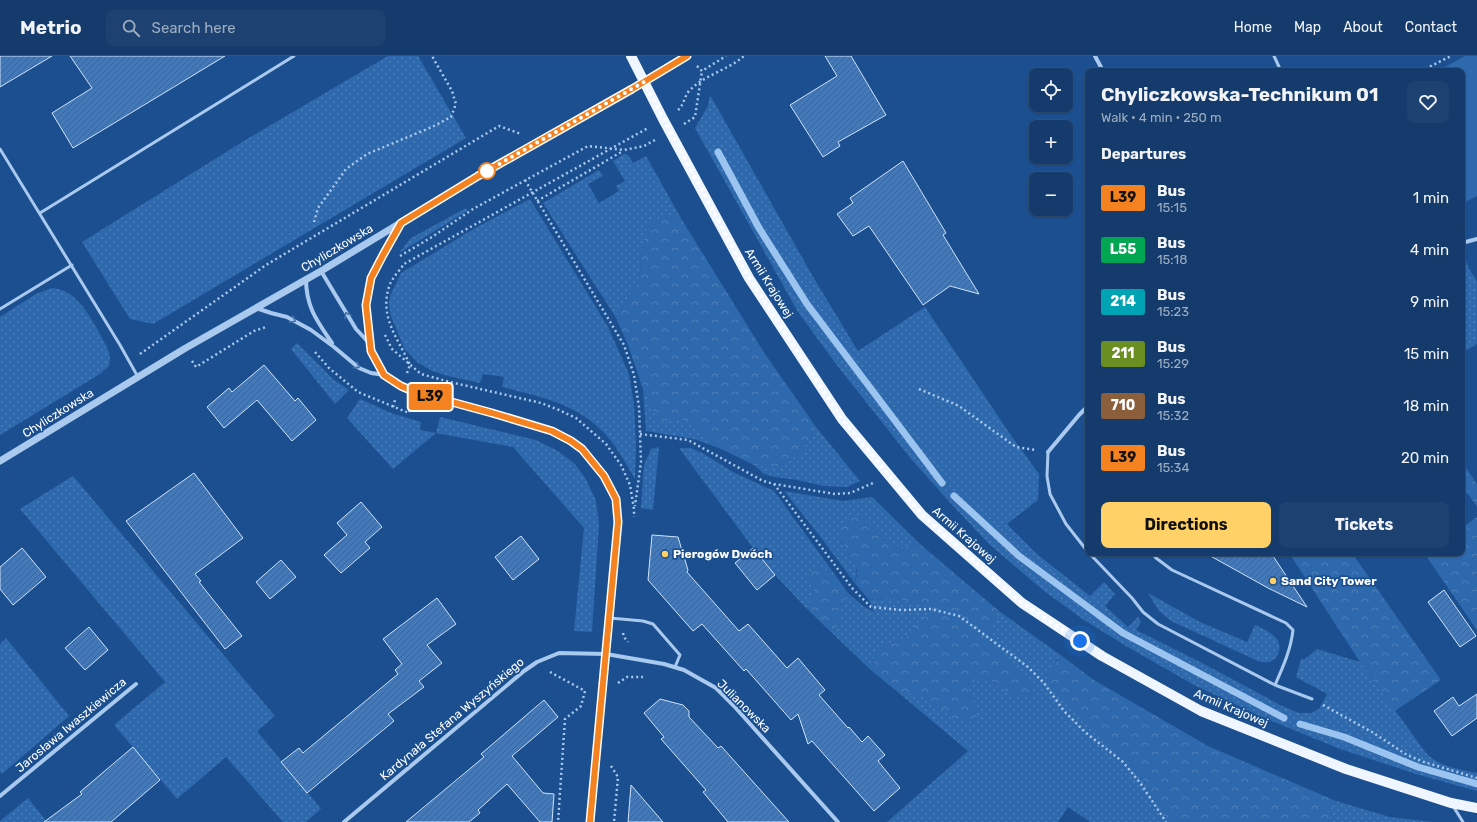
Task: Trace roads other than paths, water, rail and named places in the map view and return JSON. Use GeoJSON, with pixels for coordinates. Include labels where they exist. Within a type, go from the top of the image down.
{"type":"FeatureCollection","features":[{"type":"Feature","properties":{"kind":"main road","name":"Armii Krajowej"},"geometry":{"type":"LineString","coordinates":[[631,56],[663,119],[749,278],[842,419],[922,515],[1022,603],[1102,656],[1201,711],[1346,769],[1451,803],[1477,808]]}},
{"type":"Feature","properties":{"kind":"street","name":"Chyliczkowska"},"geometry":{"type":"LineString","coordinates":[[0,462],[138,377],[320,271],[478,176],[687,56]]}},
{"type":"Feature","properties":{"kind":"street"},"geometry":{"type":"LineString","coordinates":[[1095,56],[1101,68]]}},
{"type":"Feature","properties":{"kind":"street"},"geometry":{"type":"LineString","coordinates":[[384,375],[374,359],[366,305],[371,278],[401,223]]}},
{"type":"Feature","properties":{"kind":"street"},"geometry":{"type":"LineString","coordinates":[[1465,242],[1477,239]]}},
{"type":"Feature","properties":{"kind":"street"},"geometry":{"type":"LineString","coordinates":[[320,271],[356,329],[371,346]]}},
{"type":"Feature","properties":{"kind":"street"},"geometry":{"type":"LineString","coordinates":[[306,279],[306,292],[311,310],[334,347]]}},
{"type":"Feature","properties":{"kind":"street"},"geometry":{"type":"LineString","coordinates":[[256,308],[287,317],[311,330],[334,347],[358,368],[371,373],[384,375],[401,386],[415,392],[552,431],[582,449],[604,476],[616,499],[618,522],[590,822]]}},
{"type":"Feature","properties":{"kind":"street"},"geometry":{"type":"LineString","coordinates":[[1048,452],[1085,409]]}},
{"type":"Feature","properties":{"kind":"street","name":"Kardynała Stefana Wyszyńskiego"},"geometry":{"type":"LineString","coordinates":[[344,822],[524,671],[537,662],[559,653],[606,654]]}},
{"type":"Feature","properties":{"kind":"street","name":"Julianowska"},"geometry":{"type":"LineString","coordinates":[[606,654],[675,667],[684,670],[716,688],[838,822]]}},
{"type":"Feature","properties":{"kind":"street","name":"Jarosława Iwaszkiewicza"},"geometry":{"type":"LineString","coordinates":[[0,796],[136,684]]}},
{"type":"Feature","properties":{"kind":"lane"},"geometry":{"type":"LineString","coordinates":[[40,213],[294,56]]}},
{"type":"Feature","properties":{"kind":"lane"},"geometry":{"type":"LineString","coordinates":[[1274,56],[1280,68]]}},
{"type":"Feature","properties":{"kind":"lane"},"geometry":{"type":"LineString","coordinates":[[0,150],[72,265],[138,377]]}},
{"type":"Feature","properties":{"kind":"lane"},"geometry":{"type":"LineString","coordinates":[[0,309],[72,265]]}},
{"type":"Feature","properties":{"kind":"lane"},"geometry":{"type":"LineString","coordinates":[[1048,452],[1047,476],[1050,494],[1066,524],[1085,549]]}},
{"type":"Feature","properties":{"kind":"lane"},"geometry":{"type":"LineString","coordinates":[[1091,556],[1132,598],[1142,612],[1158,624],[1275,685],[1312,698]]}},
{"type":"Feature","properties":{"kind":"lane"},"geometry":{"type":"LineString","coordinates":[[1154,556],[1172,570],[1286,623],[1293,630],[1287,656],[1275,685]]}},
{"type":"Feature","properties":{"kind":"lane"},"geometry":{"type":"LineString","coordinates":[[610,618],[643,621],[654,624],[680,655],[675,667]]}},
{"type":"Feature","properties":{"kind":"lane"},"geometry":{"type":"LineString","coordinates":[[1451,803],[1463,822]]}},
{"type":"Feature","properties":{"kind":"waterway"},"geometry":{"type":"LineString","coordinates":[[718,152],[759,228],[807,304],[942,483]]}},
{"type":"Feature","properties":{"kind":"waterway"},"geometry":{"type":"LineString","coordinates":[[954,496],[1019,556],[1123,633],[1284,718]]}},
{"type":"Feature","properties":{"kind":"waterway"},"geometry":{"type":"LineString","coordinates":[[1300,724],[1344,737],[1418,767],[1477,784]]}},
{"type":"Feature","properties":{"kind":"place","name":"Pierogów Dwóch"},"geometry":{"type":"Point","coordinates":[665,554]}},
{"type":"Feature","properties":{"kind":"place","name":"Sand City Tower"},"geometry":{"type":"Point","coordinates":[1273,581]}}]}
